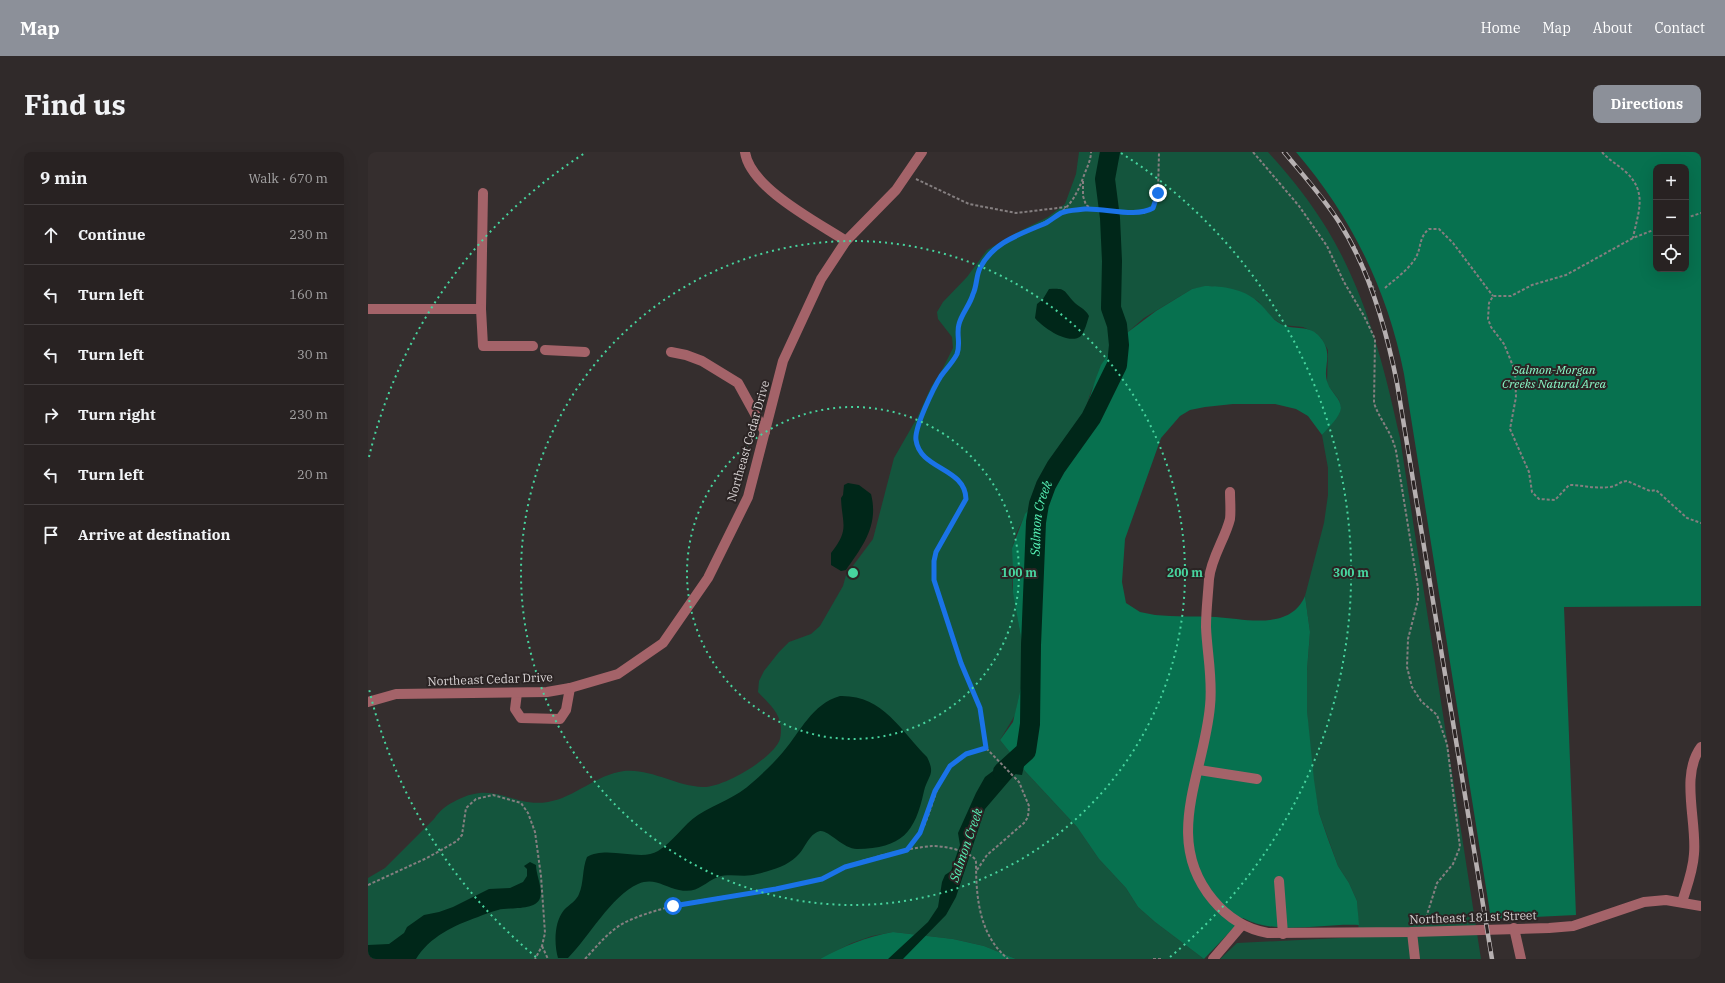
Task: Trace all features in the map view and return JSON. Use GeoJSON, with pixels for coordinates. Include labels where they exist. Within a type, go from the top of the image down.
{"type":"FeatureCollection","features":[{"type":"Feature","properties":{"kind":"street"},"geometry":{"type":"LineString","coordinates":[[745,152],[746,163],[772,193],[846,241]]}},
{"type":"Feature","properties":{"kind":"street","name":"Northeast Cedar Drive"},"geometry":{"type":"LineString","coordinates":[[368,702],[396,694],[547,692],[570,688],[618,674],[663,644],[708,578],[748,498],[783,361],[821,280],[846,241],[896,190],[922,152]]}},
{"type":"Feature","properties":{"kind":"street"},"geometry":{"type":"LineString","coordinates":[[483,193],[481,309],[483,346],[533,346]]}},
{"type":"Feature","properties":{"kind":"street"},"geometry":{"type":"LineString","coordinates":[[368,309],[481,309]]}},
{"type":"Feature","properties":{"kind":"street"},"geometry":{"type":"LineString","coordinates":[[545,350],[585,352]]}},
{"type":"Feature","properties":{"kind":"street"},"geometry":{"type":"LineString","coordinates":[[671,352],[686,355],[702,361],[738,383],[765,432]]}},
{"type":"Feature","properties":{"kind":"street"},"geometry":{"type":"LineString","coordinates":[[1213,959],[1242,926],[1228,916],[1209,895],[1195,869],[1190,856],[1187,841],[1188,826],[1210,705],[1211,685],[1206,627],[1209,577],[1230,518],[1230,492]]}},
{"type":"Feature","properties":{"kind":"street"},"geometry":{"type":"LineString","coordinates":[[517,693],[515,709],[521,718],[560,719],[566,710],[570,688]]}},
{"type":"Feature","properties":{"kind":"street"},"geometry":{"type":"LineString","coordinates":[[1682,902],[1692,872],[1694,855],[1690,774],[1695,755],[1701,746]]}},
{"type":"Feature","properties":{"kind":"street"},"geometry":{"type":"LineString","coordinates":[[1199,770],[1257,780]]}},
{"type":"Feature","properties":{"kind":"street"},"geometry":{"type":"LineString","coordinates":[[1279,881],[1283,934]]}},
{"type":"Feature","properties":{"kind":"street","name":"Northeast 181st Street"},"geometry":{"type":"LineString","coordinates":[[1242,926],[1254,931],[1283,934],[1412,932],[1573,926],[1644,902],[1666,900],[1701,906]]}},
{"type":"Feature","properties":{"kind":"street"},"geometry":{"type":"LineString","coordinates":[[1514,928],[1521,959]]}},
{"type":"Feature","properties":{"kind":"street"},"geometry":{"type":"LineString","coordinates":[[1412,932],[1414,959]]}},
{"type":"Feature","properties":{"kind":"path"},"geometry":{"type":"LineString","coordinates":[[977,870],[987,855],[1024,823],[1030,811],[1028,801],[1019,782],[986,748],[980,708],[961,663],[934,580],[934,561],[936,552],[966,499],[966,491],[958,480],[923,456],[916,439],[920,421],[931,395],[956,355],[959,343],[957,335],[958,325],[973,295],[978,274],[983,263],[1000,245],[1047,222],[1062,212],[1073,199],[1083,178],[1091,152]]}},
{"type":"Feature","properties":{"kind":"path"},"geometry":{"type":"LineString","coordinates":[[1062,212],[1093,209],[1144,213],[1153,208],[1158,193],[1159,152]]}},
{"type":"Feature","properties":{"kind":"path"},"geometry":{"type":"LineString","coordinates":[[1253,152],[1299,206],[1327,246],[1375,339],[1374,403],[1377,412],[1390,432],[1396,451],[1418,588],[1418,600],[1408,639],[1407,667],[1412,687],[1421,701],[1437,715],[1447,744],[1460,847],[1454,864],[1437,883],[1425,921]]}},
{"type":"Feature","properties":{"kind":"path"},"geometry":{"type":"LineString","coordinates":[[1286,152],[1314,186],[1340,222],[1355,247],[1375,292]]}},
{"type":"Feature","properties":{"kind":"path"},"geometry":{"type":"LineString","coordinates":[[1602,152],[1629,176],[1638,189],[1641,202],[1633,238]]}},
{"type":"Feature","properties":{"kind":"path"},"geometry":{"type":"LineString","coordinates":[[907,174],[969,204],[1016,213],[1066,207]]}},
{"type":"Feature","properties":{"kind":"path"},"geometry":{"type":"LineString","coordinates":[[1083,178],[1084,201],[1086,205],[1093,209]]}},
{"type":"Feature","properties":{"kind":"path"},"geometry":{"type":"LineString","coordinates":[[1689,217],[1701,213]]}},
{"type":"Feature","properties":{"kind":"path"},"geometry":{"type":"LineString","coordinates":[[1385,288],[1403,272],[1415,258],[1422,235],[1429,229],[1439,229],[1454,243],[1493,296]]}},
{"type":"Feature","properties":{"kind":"path"},"geometry":{"type":"LineString","coordinates":[[1493,296],[1511,296],[1532,285],[1566,275],[1633,238],[1653,230]]}},
{"type":"Feature","properties":{"kind":"path"},"geometry":{"type":"LineString","coordinates":[[1493,296],[1489,303],[1488,319],[1491,326],[1504,344],[1516,371],[1516,397],[1510,429],[1530,472],[1532,492],[1539,499],[1555,500],[1569,486],[1581,486],[1589,489],[1612,487],[1623,481],[1627,481],[1650,491],[1656,490],[1687,518],[1701,523]]}},
{"type":"Feature","properties":{"kind":"path"},"geometry":{"type":"LineString","coordinates":[[907,850],[920,833],[935,791],[950,766],[966,754],[986,748]]}},
{"type":"Feature","properties":{"kind":"path"},"geometry":{"type":"LineString","coordinates":[[368,885],[427,858],[457,841],[462,835],[466,808],[476,799],[493,795],[521,803],[528,813],[539,848],[544,917],[542,946],[535,959]]}},
{"type":"Feature","properties":{"kind":"path"},"geometry":{"type":"LineString","coordinates":[[585,959],[612,930],[630,920],[650,913],[683,904],[764,891],[822,879],[851,865],[907,850],[931,846],[951,848],[972,857],[976,862],[977,893],[985,928],[994,945],[1008,959]]}},
{"type":"Feature","properties":{"kind":"path"},"geometry":{"type":"LineString","coordinates":[[542,946],[548,959]]}},
{"type":"Feature","properties":{"kind":"path"},"geometry":{"type":"LineString","coordinates":[[1153,959],[1163,959]]}},
{"type":"Feature","properties":{"kind":"shaded area"},"geometry":{"type":"Polygon","coordinates":[[[1079,152],[1268,152],[1307,199],[1341,253],[1353,279],[1372,330],[1400,438],[1481,959],[1220,959],[1237,943],[1359,937],[1357,901],[1349,883],[1338,866],[1319,813],[1311,767],[1307,710],[1307,670],[1310,632],[1305,596],[1324,523],[1328,495],[1328,468],[1322,435],[1338,414],[1341,407],[1339,400],[1327,384],[1328,350],[1321,338],[1316,333],[1303,327],[1283,325],[1271,317],[1258,301],[1246,294],[1212,286],[1192,289],[1144,318],[1113,347],[1091,391],[1076,440],[1042,496],[1025,515],[1016,534],[1012,548],[1012,585],[1022,643],[1021,687],[1015,715],[1000,740],[1024,770],[1077,827],[1099,859],[1126,888],[1138,907],[1155,922],[1204,959],[1016,959],[984,946],[953,939],[893,932],[872,936],[852,943],[820,959],[368,959],[368,878],[385,868],[434,819],[441,810],[457,800],[471,795],[493,793],[535,803],[548,802],[568,796],[604,777],[624,771],[644,772],[693,786],[712,786],[723,783],[747,770],[758,763],[776,747],[780,739],[780,721],[772,708],[758,692],[759,681],[764,671],[789,642],[811,634],[820,626],[843,586],[846,575],[873,539],[894,458],[917,418],[931,387],[953,348],[952,337],[938,319],[937,312],[943,302],[967,277],[987,250],[1048,217],[1065,204],[1076,174],[1079,152]]]}},
{"type":"Feature","properties":{"kind":"green space","name":"Salmon-Morgan Creeks Natural Area"},"geometry":{"type":"Polygon","coordinates":[[[1296,152],[1701,152],[1701,606],[1564,607],[1576,915],[1491,919],[1404,374],[1388,313],[1377,284],[1365,256],[1334,202],[1296,152]]]}},
{"type":"Feature","properties":{"kind":"green space"},"geometry":{"type":"Polygon","coordinates":[[[1205,286],[1239,291],[1252,297],[1281,324],[1312,330],[1316,333],[1327,350],[1326,378],[1329,387],[1341,405],[1341,408],[1338,415],[1322,435],[1308,416],[1296,409],[1275,404],[1233,404],[1205,407],[1190,410],[1180,416],[1161,438],[1125,539],[1122,582],[1126,603],[1140,612],[1155,615],[1266,620],[1278,619],[1289,614],[1298,607],[1305,596],[1310,632],[1307,670],[1307,710],[1319,813],[1338,866],[1349,883],[1357,901],[1359,925],[1285,928],[1256,923],[1243,918],[1204,959],[1155,922],[1138,907],[1126,888],[1099,859],[1077,827],[1024,770],[1000,740],[1013,722],[1021,687],[1022,643],[1013,593],[1012,548],[1025,514],[1042,496],[1076,440],[1101,365],[1113,347],[1128,332],[1156,311],[1192,289],[1205,286]]]}},
{"type":"Feature","properties":{"kind":"green space"},"geometry":{"type":"Polygon","coordinates":[[[893,932],[953,939],[984,946],[1016,959],[820,959],[855,942],[893,932]]]}},
{"type":"Feature","properties":{"kind":"water"},"geometry":{"type":"Polygon","coordinates":[[[1049,289],[1064,290],[1075,303],[1087,313],[1089,316],[1081,336],[1070,339],[1063,337],[1043,326],[1035,318],[1037,304],[1043,299],[1049,289]]]}},
{"type":"Feature","properties":{"kind":"water"},"geometry":{"type":"Polygon","coordinates":[[[848,483],[859,485],[871,494],[873,516],[868,535],[863,544],[846,570],[841,571],[831,565],[831,553],[841,538],[843,532],[844,527],[841,498],[843,495],[844,485],[848,483]]]}},
{"type":"Feature","properties":{"kind":"water"},"geometry":{"type":"Polygon","coordinates":[[[840,696],[855,697],[868,701],[890,716],[927,757],[930,763],[930,775],[916,818],[911,828],[904,835],[896,841],[885,845],[857,849],[847,846],[824,831],[820,831],[812,835],[799,854],[778,868],[752,875],[727,875],[718,877],[696,889],[686,891],[674,889],[654,882],[644,882],[638,884],[628,890],[610,907],[568,958],[558,958],[556,933],[558,921],[564,910],[579,894],[587,857],[604,853],[643,855],[658,851],[698,815],[747,788],[780,756],[814,712],[830,700],[840,696]]]}},
{"type":"Feature","properties":{"kind":"water"},"geometry":{"type":"Polygon","coordinates":[[[1027,753],[1022,775],[1015,774],[985,809],[956,897],[946,915],[903,959],[888,959],[928,922],[938,907],[942,882],[945,875],[951,871],[960,845],[958,833],[985,777],[1009,759],[1027,753]]]}},
{"type":"Feature","properties":{"kind":"water"},"geometry":{"type":"Polygon","coordinates":[[[530,862],[536,865],[541,890],[540,898],[533,905],[522,908],[498,910],[460,924],[435,938],[421,951],[416,959],[368,959],[368,945],[389,944],[404,933],[407,927],[424,915],[453,907],[489,889],[510,888],[523,882],[527,876],[527,869],[524,866],[530,862]]]}},
{"type":"Feature","properties":{"kind":"waterway","name":"Salmon Creek"},"geometry":{"type":"LineString","coordinates":[[1003,772],[1026,751],[1030,724],[1031,645],[1036,522],[1039,504],[1046,485],[1056,467],[1091,418],[1117,365],[1119,345],[1117,325],[1111,308],[1112,261],[1110,218],[1105,179],[1110,152]]}},
{"type":"Feature","properties":{"kind":"railway"},"geometry":{"type":"LineString","coordinates":[[1284,152],[1313,186],[1350,240],[1368,279],[1388,341],[1397,383],[1492,959]]}},
{"type":"Feature","properties":{"kind":"route"},"geometry":{"type":"LineString","coordinates":[[673,906],[776,889],[822,879],[845,867],[907,850],[920,833],[926,821],[935,791],[950,766],[960,756],[986,748],[980,708],[961,663],[934,580],[934,561],[936,552],[966,499],[966,491],[958,480],[923,456],[916,439],[920,421],[937,383],[956,355],[959,343],[957,335],[958,325],[973,295],[979,269],[994,249],[1020,234],[1047,222],[1062,212],[1093,209],[1144,213],[1153,208],[1158,193]]}}]}
